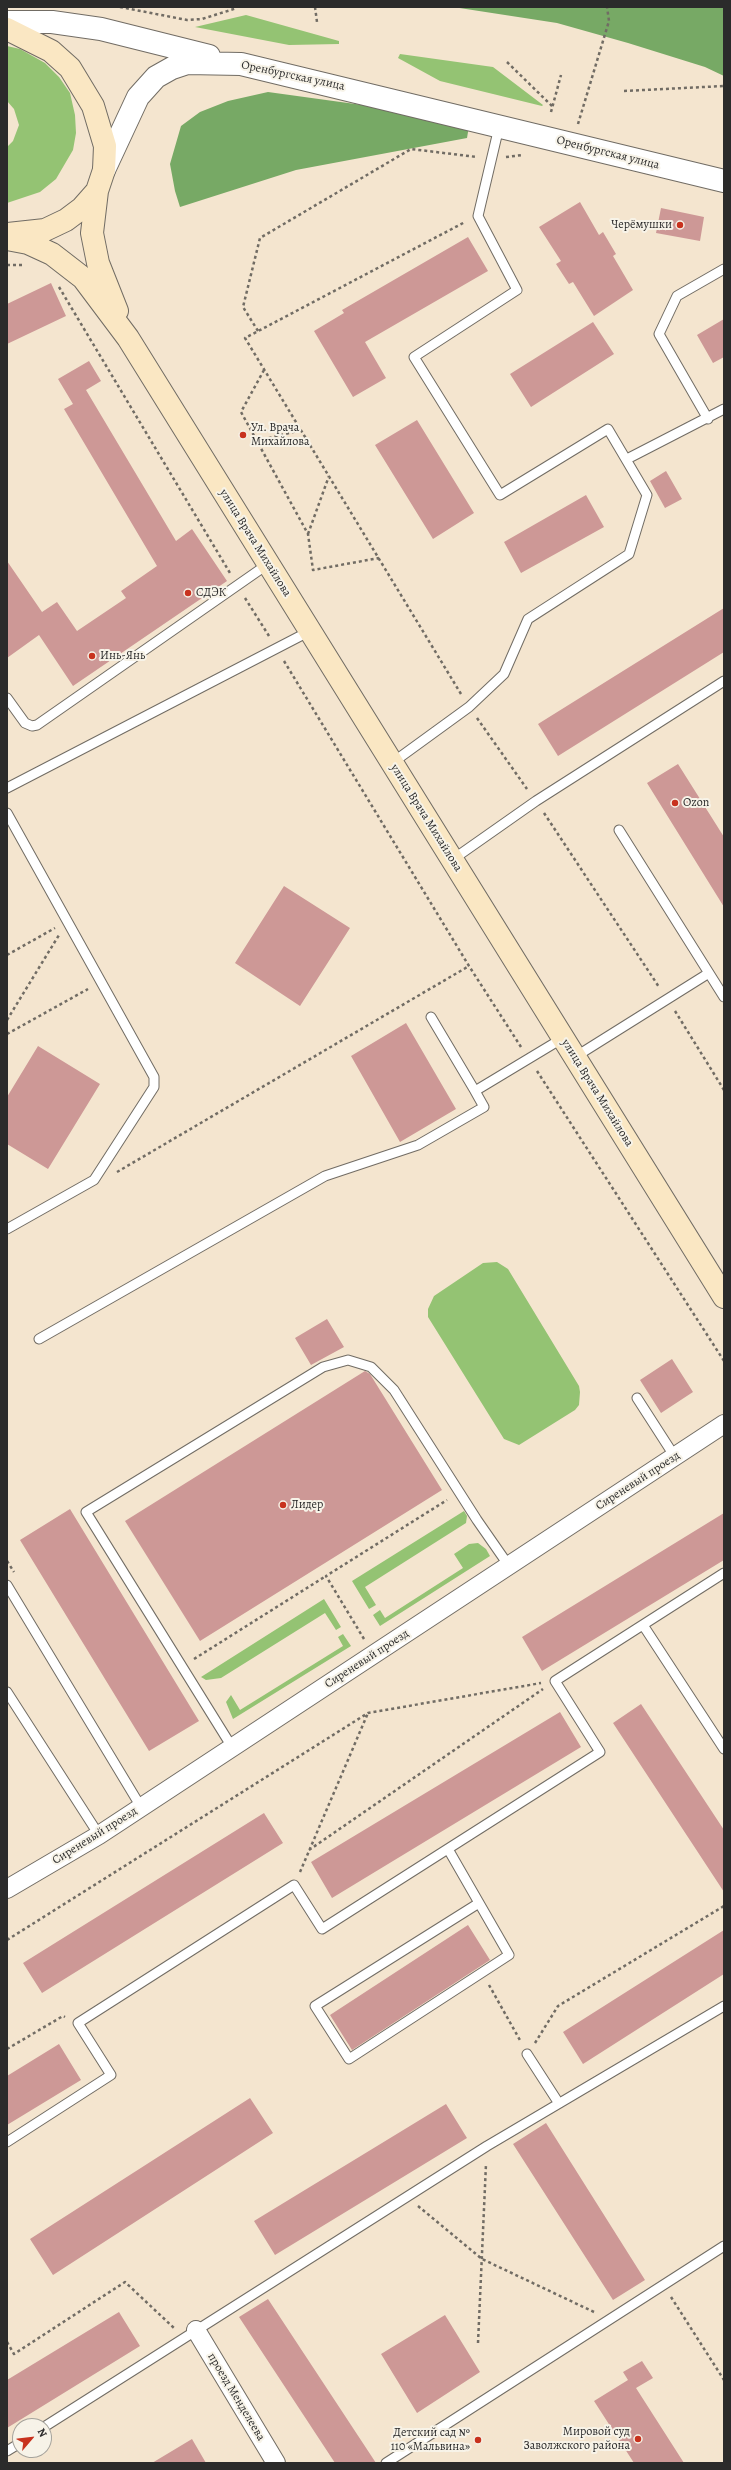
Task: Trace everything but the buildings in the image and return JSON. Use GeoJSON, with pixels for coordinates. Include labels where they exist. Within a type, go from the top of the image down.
{"type":"FeatureCollection","features":[{"type":"Feature","properties":{"kind":"main road"},"geometry":{"type":"LineString","coordinates":[[7,29],[51,51],[70,68],[93,106],[105,146],[104,170]]}},
{"type":"Feature","properties":{"kind":"main road","name":"Оренбургская улица"},"geometry":{"type":"LineString","coordinates":[[104,170],[97,191],[92,233],[98,263],[128,338]]}},
{"type":"Feature","properties":{"kind":"main road"},"geometry":{"type":"LineString","coordinates":[[7,234],[45,230],[66,220],[82,208],[97,191]]}},
{"type":"Feature","properties":{"kind":"main road"},"geometry":{"type":"LineString","coordinates":[[7,239],[28,243],[52,254],[83,278],[128,338]]}},
{"type":"Feature","properties":{"kind":"main road","name":"улица Врача Михайлова"},"geometry":{"type":"LineString","coordinates":[[128,338],[724,1297]]}},
{"type":"Feature","properties":{"kind":"street"},"geometry":{"type":"LineString","coordinates":[[7,22],[52,22],[101,29],[242,64]]}},
{"type":"Feature","properties":{"kind":"street","name":"Оренбургская улица"},"geometry":{"type":"LineString","coordinates":[[104,170],[138,96],[156,77],[172,68],[187,63],[242,64],[500,125],[724,181]]}},
{"type":"Feature","properties":{"kind":"street","name":"Сиреневый проезд"},"geometry":{"type":"LineString","coordinates":[[7,1889],[99,1835],[724,1424]]}},
{"type":"Feature","properties":{"kind":"street","name":"проезд Менделеева"},"geometry":{"type":"LineString","coordinates":[[190,2334],[276,2463]]}},
{"type":"Feature","properties":{"kind":"lane"},"geometry":{"type":"LineString","coordinates":[[392,763],[469,707],[504,674],[528,619],[629,554],[647,495],[608,429],[500,495],[414,357],[518,290],[478,216],[500,125]]}},
{"type":"Feature","properties":{"kind":"lane"},"geometry":{"type":"LineString","coordinates":[[708,419],[659,334],[677,296],[724,269]]}},
{"type":"Feature","properties":{"kind":"lane"},"geometry":{"type":"LineString","coordinates":[[627,459],[708,419],[724,409]]}},
{"type":"Feature","properties":{"kind":"lane"},"geometry":{"type":"LineString","coordinates":[[7,698],[25,723],[32,726],[38,725],[268,564]]}},
{"type":"Feature","properties":{"kind":"lane"},"geometry":{"type":"LineString","coordinates":[[7,788],[310,631]]}},
{"type":"Feature","properties":{"kind":"lane"},"geometry":{"type":"LineString","coordinates":[[452,860],[536,801],[724,681]]}},
{"type":"Feature","properties":{"kind":"lane"},"geometry":{"type":"LineString","coordinates":[[7,813],[154,1077],[154,1087],[94,1180],[7,1229]]}},
{"type":"Feature","properties":{"kind":"lane"},"geometry":{"type":"LineString","coordinates":[[619,830],[724,997]]}},
{"type":"Feature","properties":{"kind":"lane"},"geometry":{"type":"LineString","coordinates":[[575,1057],[709,974]]}},
{"type":"Feature","properties":{"kind":"lane"},"geometry":{"type":"LineString","coordinates":[[39,1339],[325,1176],[418,1145],[484,1107],[432,1017]]}},
{"type":"Feature","properties":{"kind":"lane"},"geometry":{"type":"LineString","coordinates":[[475,1091],[563,1038]]}},
{"type":"Feature","properties":{"kind":"lane"},"geometry":{"type":"LineString","coordinates":[[232,1747],[86,1512],[323,1366],[348,1360],[371,1367],[394,1390],[459,1492],[509,1566]]}},
{"type":"Feature","properties":{"kind":"lane"},"geometry":{"type":"LineString","coordinates":[[637,1398],[675,1457]]}},
{"type":"Feature","properties":{"kind":"lane"},"geometry":{"type":"LineString","coordinates":[[7,2142],[111,2075],[78,2023],[294,1885],[322,1929],[600,1752],[555,1681],[724,1573]]}},
{"type":"Feature","properties":{"kind":"lane"},"geometry":{"type":"LineString","coordinates":[[7,1585],[141,1807]]}},
{"type":"Feature","properties":{"kind":"lane"},"geometry":{"type":"LineString","coordinates":[[643,1625],[724,1749]]}},
{"type":"Feature","properties":{"kind":"lane"},"geometry":{"type":"LineString","coordinates":[[7,1692],[99,1835]]}},
{"type":"Feature","properties":{"kind":"lane"},"geometry":{"type":"LineString","coordinates":[[448,1849],[509,1955],[349,2059],[315,2006],[479,1903]]}},
{"type":"Feature","properties":{"kind":"lane"},"geometry":{"type":"LineString","coordinates":[[52,2423],[487,2146],[558,2102],[724,2006]]}},
{"type":"Feature","properties":{"kind":"lane"},"geometry":{"type":"LineString","coordinates":[[527,2054],[558,2102]]}},
{"type":"Feature","properties":{"kind":"lane"},"geometry":{"type":"LineString","coordinates":[[386,2463],[724,2246]]}},
{"type":"Feature","properties":{"kind":"path"},"geometry":{"type":"LineString","coordinates":[[120,7],[187,20],[202,19],[236,7]]}},
{"type":"Feature","properties":{"kind":"path"},"geometry":{"type":"LineString","coordinates":[[315,7],[317,22]]}},
{"type":"Feature","properties":{"kind":"path"},"geometry":{"type":"LineString","coordinates":[[572,144],[609,21],[607,7]]}},
{"type":"Feature","properties":{"kind":"path"},"geometry":{"type":"LineString","coordinates":[[507,62],[553,107]]}},
{"type":"Feature","properties":{"kind":"path"},"geometry":{"type":"LineString","coordinates":[[551,112],[561,74]]}},
{"type":"Feature","properties":{"kind":"path"},"geometry":{"type":"LineString","coordinates":[[624,91],[724,86]]}},
{"type":"Feature","properties":{"kind":"path"},"geometry":{"type":"LineString","coordinates":[[258,331],[243,307],[260,238],[412,149],[492,158],[526,155]]}},
{"type":"Feature","properties":{"kind":"path"},"geometry":{"type":"LineString","coordinates":[[245,338],[478,216]]}},
{"type":"Feature","properties":{"kind":"path"},"geometry":{"type":"LineString","coordinates":[[7,265],[25,265]]}},
{"type":"Feature","properties":{"kind":"path"},"geometry":{"type":"LineString","coordinates":[[56,283],[237,585],[469,966],[724,1361]]}},
{"type":"Feature","properties":{"kind":"path"},"geometry":{"type":"LineString","coordinates":[[264,369],[241,412],[308,534],[313,570],[379,558]]}},
{"type":"Feature","properties":{"kind":"path"},"geometry":{"type":"LineString","coordinates":[[257,441],[301,430]]}},
{"type":"Feature","properties":{"kind":"path"},"geometry":{"type":"LineString","coordinates":[[308,534],[329,476]]}},
{"type":"Feature","properties":{"kind":"path"},"geometry":{"type":"LineString","coordinates":[[7,954],[67,921]]}},
{"type":"Feature","properties":{"kind":"path"},"geometry":{"type":"LineString","coordinates":[[7,1020],[67,921]]}},
{"type":"Feature","properties":{"kind":"path"},"geometry":{"type":"LineString","coordinates":[[116,1173],[469,966]]}},
{"type":"Feature","properties":{"kind":"path"},"geometry":{"type":"LineString","coordinates":[[7,1034],[101,982]]}},
{"type":"Feature","properties":{"kind":"path"},"geometry":{"type":"LineString","coordinates":[[183,1666],[459,1492]]}},
{"type":"Feature","properties":{"kind":"path"},"geometry":{"type":"LineString","coordinates":[[326,1576],[374,1655]]}},
{"type":"Feature","properties":{"kind":"path"},"geometry":{"type":"LineString","coordinates":[[7,1940],[368,1713],[555,1681]]}},
{"type":"Feature","properties":{"kind":"path"},"geometry":{"type":"LineString","coordinates":[[309,1850],[555,1681]]}},
{"type":"Feature","properties":{"kind":"path"},"geometry":{"type":"LineString","coordinates":[[294,1885],[368,1713]]}},
{"type":"Feature","properties":{"kind":"path"},"geometry":{"type":"LineString","coordinates":[[482,1973],[527,2054],[558,2006],[724,1906]]}},
{"type":"Feature","properties":{"kind":"path"},"geometry":{"type":"LineString","coordinates":[[7,2049],[63,2016],[78,2023]]}},
{"type":"Feature","properties":{"kind":"path"},"geometry":{"type":"LineString","coordinates":[[478,2343],[487,2146]]}},
{"type":"Feature","properties":{"kind":"path"},"geometry":{"type":"LineString","coordinates":[[407,2197],[482,2259],[609,2320]]}},
{"type":"Feature","properties":{"kind":"path"},"geometry":{"type":"LineString","coordinates":[[7,2342],[14,2354],[125,2282],[190,2334]]}},
{"type":"Feature","properties":{"kind":"path"},"geometry":{"type":"LineString","coordinates":[[663,2285],[724,2380]]}},
{"type":"Feature","properties":{"kind":"green space"},"geometry":{"type":"Polygon","coordinates":[[[453,7],[724,7],[724,76],[705,67],[557,23],[453,7]]]}},
{"type":"Feature","properties":{"kind":"green space"},"geometry":{"type":"Polygon","coordinates":[[[246,15],[339,41],[339,44],[289,45],[195,27],[246,15]]]}},
{"type":"Feature","properties":{"kind":"green space"},"geometry":{"type":"Polygon","coordinates":[[[7,46],[20,49],[45,63],[59,77],[70,93],[75,115],[76,133],[73,150],[56,179],[40,192],[7,203],[7,147],[13,141],[19,125],[14,109],[7,101],[7,46]]]}},
{"type":"Feature","properties":{"kind":"green space"},"geometry":{"type":"Polygon","coordinates":[[[400,54],[493,67],[543,105],[542,106],[440,81],[398,58],[400,54]]]}},
{"type":"Feature","properties":{"kind":"green space"},"geometry":{"type":"Polygon","coordinates":[[[268,92],[464,119],[469,126],[467,138],[296,170],[180,207],[175,191],[170,164],[181,126],[200,112],[228,101],[268,92]]]}},
{"type":"Feature","properties":{"kind":"green space"},"geometry":{"type":"Polygon","coordinates":[[[497,1262],[508,1269],[579,1386],[580,1392],[579,1405],[575,1410],[519,1445],[504,1439],[428,1317],[428,1309],[434,1296],[483,1263],[497,1262]]]}},
{"type":"Feature","properties":{"kind":"green space"},"geometry":{"type":"Polygon","coordinates":[[[464,1511],[467,1516],[466,1523],[365,1587],[376,1605],[369,1609],[352,1581],[464,1511]]]}},
{"type":"Feature","properties":{"kind":"green space"},"geometry":{"type":"Polygon","coordinates":[[[478,1543],[486,1549],[490,1556],[380,1626],[373,1615],[380,1610],[385,1618],[463,1568],[454,1554],[469,1544],[478,1543]]]}},
{"type":"Feature","properties":{"kind":"green space"},"geometry":{"type":"Polygon","coordinates":[[[324,1599],[341,1627],[336,1630],[325,1613],[221,1678],[206,1680],[201,1677],[324,1599]]]}},
{"type":"Feature","properties":{"kind":"green space"},"geometry":{"type":"Polygon","coordinates":[[[343,1634],[351,1646],[233,1719],[226,1702],[231,1695],[240,1710],[343,1646],[338,1637],[343,1634]]]}},
{"type":"Feature","properties":{"kind":"place","name":"Черёмушки"},"geometry":{"type":"Point","coordinates":[680,225]}},
{"type":"Feature","properties":{"kind":"place","name":"Ул. Врача Михайлова"},"geometry":{"type":"Point","coordinates":[243,435]}},
{"type":"Feature","properties":{"kind":"place","name":"СДЭК"},"geometry":{"type":"Point","coordinates":[188,593]}},
{"type":"Feature","properties":{"kind":"place","name":"Инь-Янь"},"geometry":{"type":"Point","coordinates":[92,656]}},
{"type":"Feature","properties":{"kind":"place","name":"Ozon"},"geometry":{"type":"Point","coordinates":[675,803]}},
{"type":"Feature","properties":{"kind":"place","name":"Лидер"},"geometry":{"type":"Point","coordinates":[283,1505]}},
{"type":"Feature","properties":{"kind":"place","name":"Мировой суд Заволжского района"},"geometry":{"type":"Point","coordinates":[638,2439]}},
{"type":"Feature","properties":{"kind":"place","name":"Детский сад № 110 «Мальвина»"},"geometry":{"type":"Point","coordinates":[478,2440]}}]}
